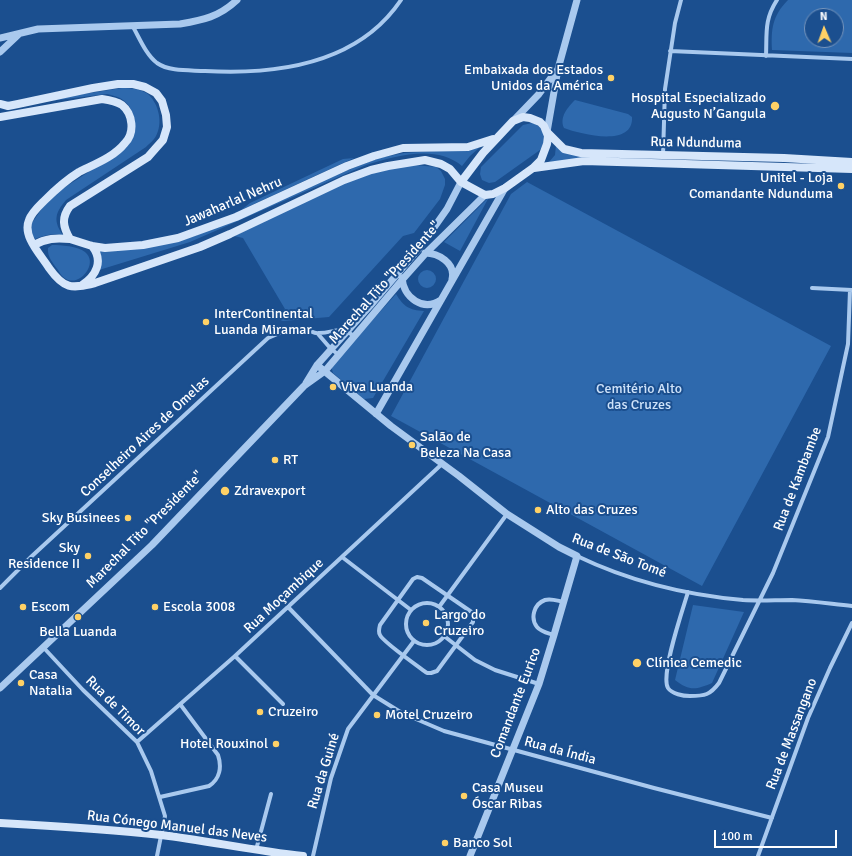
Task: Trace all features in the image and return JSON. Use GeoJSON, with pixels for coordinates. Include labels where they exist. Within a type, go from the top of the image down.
{"type":"FeatureCollection","features":[{"type":"Feature","properties":{"kind":"main road"},"geometry":{"type":"LineString","coordinates":[[0,104],[8,106],[118,84],[133,84],[145,87],[156,93],[162,101],[166,115],[166,128],[163,140],[148,156],[70,206],[63,219],[63,225],[70,239]]}},
{"type":"Feature","properties":{"kind":"main road","name":"Jawaharlal Nehru"},"geometry":{"type":"LineString","coordinates":[[0,117],[102,99],[110,100],[122,105],[132,122],[131,135],[127,142],[119,150],[65,182],[33,212],[29,220],[27,230],[34,245],[57,280],[68,286],[79,286],[110,279],[200,247],[344,180],[370,170],[426,160],[450,168],[461,182]]}},
{"type":"Feature","properties":{"kind":"main road","name":"Rua Ndunduma"},"geometry":{"type":"LineString","coordinates":[[514,120],[523,117],[540,122],[558,144],[569,151],[581,153],[784,158],[852,162]]}},
{"type":"Feature","properties":{"kind":"main road"},"geometry":{"type":"LineString","coordinates":[[514,120],[482,153],[461,182],[485,195],[492,194],[505,188],[533,168],[541,160],[547,144],[547,132]]}},
{"type":"Feature","properties":{"kind":"main road","name":"Jawaharlal Nehru"},"geometry":{"type":"LineString","coordinates":[[70,239],[92,246],[105,248],[142,245],[178,238],[230,220],[347,166],[374,156],[403,148],[468,147],[496,138]]}},
{"type":"Feature","properties":{"kind":"main road","name":"Rua Ndunduma"},"geometry":{"type":"LineString","coordinates":[[533,168],[590,161],[852,170]]}},
{"type":"Feature","properties":{"kind":"main road"},"geometry":{"type":"LineString","coordinates":[[34,245],[47,239],[70,239]]}},
{"type":"Feature","properties":{"kind":"main road"},"geometry":{"type":"LineString","coordinates":[[79,286],[89,281],[95,274],[98,267],[96,253],[92,246]]}},
{"type":"Feature","properties":{"kind":"main road","name":"Rua Cónego Manuel das Neves"},"geometry":{"type":"LineString","coordinates":[[0,823],[162,835],[303,856]]}},
{"type":"Feature","properties":{"kind":"street"},"geometry":{"type":"LineString","coordinates":[[0,38],[38,29],[180,24],[201,21],[228,9],[236,0]]}},
{"type":"Feature","properties":{"kind":"street"},"geometry":{"type":"LineString","coordinates":[[132,25],[149,55],[164,67],[210,71],[266,71],[305,64],[334,55],[370,33],[392,13],[401,0]]}},
{"type":"Feature","properties":{"kind":"street"},"geometry":{"type":"LineString","coordinates":[[547,132],[558,69],[577,0]]}},
{"type":"Feature","properties":{"kind":"street"},"geometry":{"type":"LineString","coordinates":[[663,155],[665,89],[670,51],[680,0]]}},
{"type":"Feature","properties":{"kind":"street"},"geometry":{"type":"LineString","coordinates":[[766,56],[767,20],[777,0]]}},
{"type":"Feature","properties":{"kind":"street"},"geometry":{"type":"LineString","coordinates":[[0,52],[12,39],[22,33]]}},
{"type":"Feature","properties":{"kind":"street"},"geometry":{"type":"LineString","coordinates":[[670,51],[852,59]]}},
{"type":"Feature","properties":{"kind":"street"},"geometry":{"type":"LineString","coordinates":[[514,120],[539,94],[558,69]]}},
{"type":"Feature","properties":{"kind":"street","name":"Marechal Tito \"Presidente\""},"geometry":{"type":"LineString","coordinates":[[304,386],[317,365],[421,246],[447,209],[461,182]]}},
{"type":"Feature","properties":{"kind":"street"},"geometry":{"type":"LineString","coordinates":[[376,414],[505,188]]}},
{"type":"Feature","properties":{"kind":"street","name":"Marechal Tito \"Presidente\""},"geometry":{"type":"LineString","coordinates":[[0,688],[152,545],[304,386],[325,371],[426,253],[485,195]]}},
{"type":"Feature","properties":{"kind":"street"},"geometry":{"type":"LineString","coordinates":[[412,255],[426,253],[441,257],[452,269],[453,277],[451,283]]}},
{"type":"Feature","properties":{"kind":"street"},"geometry":{"type":"LineString","coordinates":[[401,268],[403,288],[414,301],[421,304],[430,305],[441,300]]}},
{"type":"Feature","properties":{"kind":"street"},"geometry":{"type":"LineString","coordinates":[[812,288],[851,290]]}},
{"type":"Feature","properties":{"kind":"street","name":"Rua de Kambambe"},"geometry":{"type":"LineString","coordinates":[[688,592],[669,660],[666,680],[668,687],[673,693],[688,696],[705,696],[714,691],[719,683],[773,573],[828,437],[848,344],[851,290]]}},
{"type":"Feature","properties":{"kind":"street","name":"Conselheiro Aires de Omelas"},"geometry":{"type":"LineString","coordinates":[[0,588],[32,556],[268,338],[280,333],[295,330],[307,330],[318,334]]}},
{"type":"Feature","properties":{"kind":"street"},"geometry":{"type":"LineString","coordinates":[[339,355],[331,349],[318,334],[334,330],[347,331],[354,336]]}},
{"type":"Feature","properties":{"kind":"street","name":"Rua de São Tomé"},"geometry":{"type":"LineString","coordinates":[[317,365],[376,414],[507,514],[558,547],[577,556],[634,579],[665,588],[742,600],[793,600],[852,606]]}},
{"type":"Feature","properties":{"kind":"street","name":"Rua Moçambique"},"geometry":{"type":"LineString","coordinates":[[137,742],[235,656],[442,464]]}},
{"type":"Feature","properties":{"kind":"street"},"geometry":{"type":"LineString","coordinates":[[439,607],[507,514]]}},
{"type":"Feature","properties":{"kind":"street","name":"Comandante Eurico"},"geometry":{"type":"LineString","coordinates":[[470,856],[539,684],[577,556]]}},
{"type":"Feature","properties":{"kind":"street"},"geometry":{"type":"LineString","coordinates":[[342,557],[410,610]]}},
{"type":"Feature","properties":{"kind":"street"},"geometry":{"type":"LineString","coordinates":[[417,577],[422,578],[447,595],[473,613],[473,622],[437,671],[427,673],[380,636],[380,625],[413,579],[417,577]]}},
{"type":"Feature","properties":{"kind":"street"},"geometry":{"type":"LineString","coordinates":[[554,635],[542,631],[538,627],[534,617],[534,612],[545,600],[551,599],[564,602]]}},
{"type":"Feature","properties":{"kind":"street"},"geometry":{"type":"LineString","coordinates":[[427,603],[439,607],[447,618],[447,630],[444,636],[434,644],[420,644],[414,641],[406,630],[405,623],[410,610],[421,604],[427,603]]}},
{"type":"Feature","properties":{"kind":"street","name":"Rua da Índia"},"geometry":{"type":"LineString","coordinates":[[288,607],[374,695],[402,713],[444,731],[654,788],[772,818]]}},
{"type":"Feature","properties":{"kind":"street","name":"Rua de Massangano"},"geometry":{"type":"LineString","coordinates":[[758,856],[808,718],[852,623]]}},
{"type":"Feature","properties":{"kind":"street"},"geometry":{"type":"LineString","coordinates":[[444,636],[475,660],[496,670],[539,684]]}},
{"type":"Feature","properties":{"kind":"street","name":"Rua da Guiné"},"geometry":{"type":"LineString","coordinates":[[313,856],[331,778],[348,729],[414,641]]}},
{"type":"Feature","properties":{"kind":"street","name":"Rua de Timor"},"geometry":{"type":"LineString","coordinates":[[43,647],[137,742],[151,771],[165,816],[157,856]]}},
{"type":"Feature","properties":{"kind":"street"},"geometry":{"type":"LineString","coordinates":[[235,656],[283,704]]}},
{"type":"Feature","properties":{"kind":"street"},"geometry":{"type":"LineString","coordinates":[[160,797],[209,786],[215,782],[219,772],[220,760],[218,755],[180,704]]}},
{"type":"Feature","properties":{"kind":"street"},"geometry":{"type":"LineString","coordinates":[[256,850],[272,794]]}},
{"type":"Feature","properties":{"kind":"green space"},"geometry":{"type":"Polygon","coordinates":[[[788,0],[852,0],[852,53],[772,50],[772,30],[779,12],[788,0]]]}},
{"type":"Feature","properties":{"kind":"green space"},"geometry":{"type":"Polygon","coordinates":[[[122,88],[143,91],[152,99],[159,114],[159,126],[156,136],[146,147],[66,200],[59,209],[57,217],[58,225],[63,235],[56,234],[42,236],[35,239],[31,232],[32,223],[43,207],[59,191],[126,148],[133,137],[135,120],[131,110],[124,101],[118,97],[107,94],[0,107],[122,88]]]}},
{"type":"Feature","properties":{"kind":"green space"},"geometry":{"type":"Polygon","coordinates":[[[575,100],[628,114],[632,117],[630,127],[624,133],[616,136],[593,135],[564,128],[563,116],[575,100]]]}},
{"type":"Feature","properties":{"kind":"green space"},"geometry":{"type":"Polygon","coordinates":[[[532,123],[540,127],[544,134],[544,142],[540,150],[495,182],[489,183],[482,180],[480,174],[481,167],[523,125],[532,123]]]}},
{"type":"Feature","properties":{"kind":"green space"},"geometry":{"type":"Polygon","coordinates":[[[556,145],[572,154],[609,159],[549,162],[555,155],[556,145]]]}},
{"type":"Feature","properties":{"kind":"green space"},"geometry":{"type":"Polygon","coordinates":[[[479,148],[462,166],[452,159],[440,155],[428,154],[416,154],[390,158],[366,165],[190,242],[99,270],[96,250],[170,243],[195,236],[333,176],[379,158],[404,153],[479,148]]]}},
{"type":"Feature","properties":{"kind":"green space"},"geometry":{"type":"Polygon","coordinates":[[[354,158],[241,210],[250,203],[343,159],[354,158]]]}},
{"type":"Feature","properties":{"kind":"green space"},"geometry":{"type":"Polygon","coordinates":[[[415,165],[436,167],[441,171],[445,179],[445,185],[440,199],[414,233],[403,236],[329,317],[283,321],[275,318],[285,309],[243,238],[234,236],[337,186],[373,171],[415,165]]]}},
{"type":"Feature","properties":{"kind":"green space","name":"Cemitério Alto das Cruzes"},"geometry":{"type":"Polygon","coordinates":[[[527,182],[831,346],[702,586],[391,416],[511,194],[527,182]]]}},
{"type":"Feature","properties":{"kind":"green space"},"geometry":{"type":"Polygon","coordinates":[[[489,197],[460,251],[444,242],[489,197]]]}},
{"type":"Feature","properties":{"kind":"green space"},"geometry":{"type":"Polygon","coordinates":[[[52,245],[74,247],[85,252],[89,257],[90,262],[86,273],[77,280],[71,281],[63,277],[49,257],[48,248],[52,245]]]}},
{"type":"Feature","properties":{"kind":"green space"},"geometry":{"type":"Polygon","coordinates":[[[423,270],[431,270],[436,275],[434,286],[431,288],[423,288],[418,283],[418,275],[423,270]]]}},
{"type":"Feature","properties":{"kind":"green space"},"geometry":{"type":"Polygon","coordinates":[[[396,294],[407,307],[414,310],[424,311],[373,398],[364,399],[333,373],[331,366],[396,294]]]}},
{"type":"Feature","properties":{"kind":"green space"},"geometry":{"type":"Polygon","coordinates":[[[693,605],[744,612],[712,683],[697,688],[689,688],[675,680],[693,605]]]}},
{"type":"Feature","properties":{"kind":"place","name":"Embaixada dos Estados Unidos da América"},"geometry":{"type":"Point","coordinates":[611,78]}},
{"type":"Feature","properties":{"kind":"place","name":"Hospital Especializado Augusto N’Gangula"},"geometry":{"type":"Point","coordinates":[775,106]}},
{"type":"Feature","properties":{"kind":"place","name":"Unitel - Loja Comandante Ndunduma"},"geometry":{"type":"Point","coordinates":[841,186]}},
{"type":"Feature","properties":{"kind":"place","name":"InterContinental Luanda Miramar"},"geometry":{"type":"Point","coordinates":[206,322]}},
{"type":"Feature","properties":{"kind":"place","name":"Viva Luanda"},"geometry":{"type":"Point","coordinates":[333,387]}},
{"type":"Feature","properties":{"kind":"place","name":"Salão de Beleza Na Casa"},"geometry":{"type":"Point","coordinates":[412,445]}},
{"type":"Feature","properties":{"kind":"place","name":"RT"},"geometry":{"type":"Point","coordinates":[275,460]}},
{"type":"Feature","properties":{"kind":"place","name":"Zdravexport"},"geometry":{"type":"Point","coordinates":[225,491]}},
{"type":"Feature","properties":{"kind":"place","name":"Alto das Cruzes"},"geometry":{"type":"Point","coordinates":[538,510]}},
{"type":"Feature","properties":{"kind":"place","name":"Sky Businees"},"geometry":{"type":"Point","coordinates":[128,518]}},
{"type":"Feature","properties":{"kind":"place","name":"Sky Residence II"},"geometry":{"type":"Point","coordinates":[88,556]}},
{"type":"Feature","properties":{"kind":"place","name":"Escom"},"geometry":{"type":"Point","coordinates":[23,607]}},
{"type":"Feature","properties":{"kind":"place","name":"Escola 3008"},"geometry":{"type":"Point","coordinates":[155,607]}},
{"type":"Feature","properties":{"kind":"place","name":"Bella Luanda"},"geometry":{"type":"Point","coordinates":[78,617]}},
{"type":"Feature","properties":{"kind":"place","name":"Largo do Cruzeiro"},"geometry":{"type":"Point","coordinates":[426,623]}},
{"type":"Feature","properties":{"kind":"place","name":"Clínica Cemedic"},"geometry":{"type":"Point","coordinates":[637,663]}},
{"type":"Feature","properties":{"kind":"place","name":"Casa Natalia"},"geometry":{"type":"Point","coordinates":[21,683]}},
{"type":"Feature","properties":{"kind":"place","name":"Cruzeiro"},"geometry":{"type":"Point","coordinates":[260,712]}},
{"type":"Feature","properties":{"kind":"place","name":"Motel Cruzeiro"},"geometry":{"type":"Point","coordinates":[377,715]}},
{"type":"Feature","properties":{"kind":"place","name":"Hotel Rouxinol"},"geometry":{"type":"Point","coordinates":[276,744]}},
{"type":"Feature","properties":{"kind":"place","name":"Casa Museu Óscar Ribas"},"geometry":{"type":"Point","coordinates":[464,796]}},
{"type":"Feature","properties":{"kind":"place","name":"Banco Sol"},"geometry":{"type":"Point","coordinates":[445,843]}}]}
